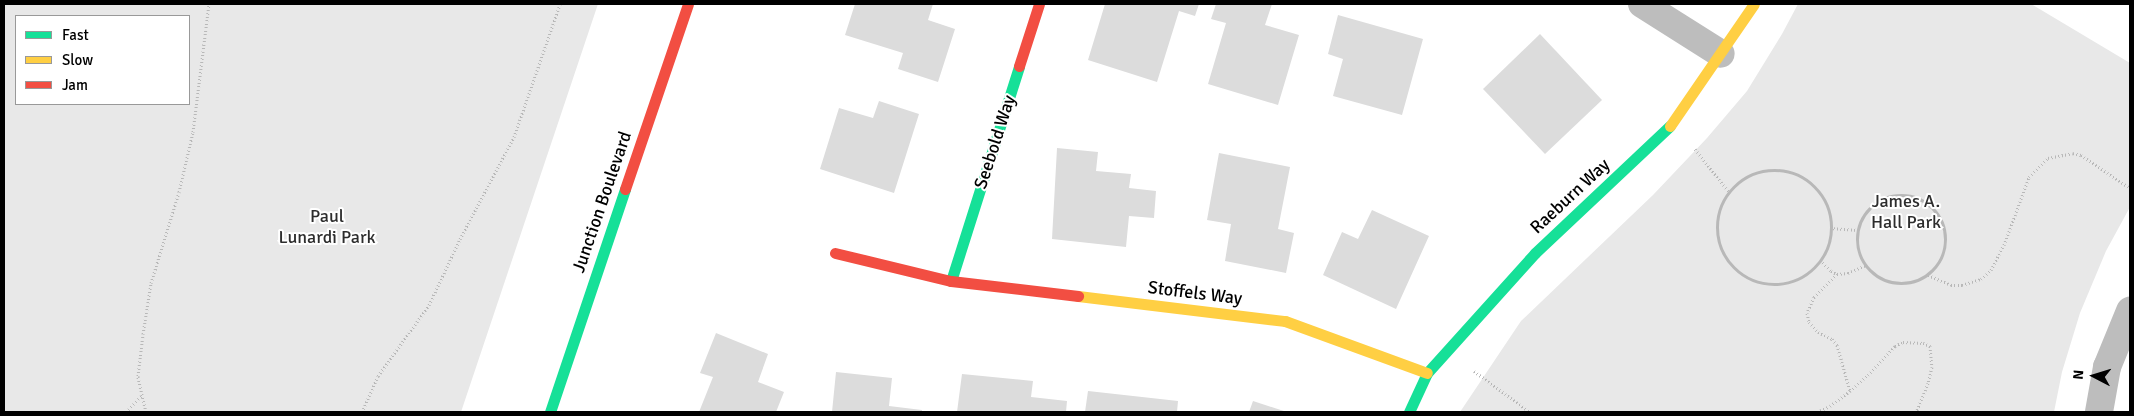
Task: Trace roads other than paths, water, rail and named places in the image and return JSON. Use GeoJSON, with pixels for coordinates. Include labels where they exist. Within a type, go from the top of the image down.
{"type":"FeatureCollection","features":[{"type":"Feature","properties":{"kind":"street","name":"Junction Boulevard"},"geometry":{"type":"LineString","coordinates":[[550,412],[688,4]]}},
{"type":"Feature","properties":{"kind":"street","name":"Seebold Way"},"geometry":{"type":"LineString","coordinates":[[951,281],[1039,4]]}},
{"type":"Feature","properties":{"kind":"street"},"geometry":{"type":"LineString","coordinates":[[1642,4],[1722,54]]}},
{"type":"Feature","properties":{"kind":"street","name":"Raeburn Way"},"geometry":{"type":"LineString","coordinates":[[1409,412],[1426,373],[1535,253],[1672,124],[1722,54],[1754,4]]}},
{"type":"Feature","properties":{"kind":"street","name":"Stoffels Way"},"geometry":{"type":"LineString","coordinates":[[834,253],[951,281],[1285,321],[1426,373]]}},
{"type":"Feature","properties":{"kind":"street"},"geometry":{"type":"LineString","coordinates":[[2099,412],[2107,367],[2130,311]]}},
{"type":"Feature","properties":{"kind":"park label","name":"James A. Hall Park"},"geometry":{"type":"Point","coordinates":[1906,212]}},
{"type":"Feature","properties":{"kind":"park label","name":"Paul Lunardi Park"},"geometry":{"type":"Point","coordinates":[327,227]}}]}
